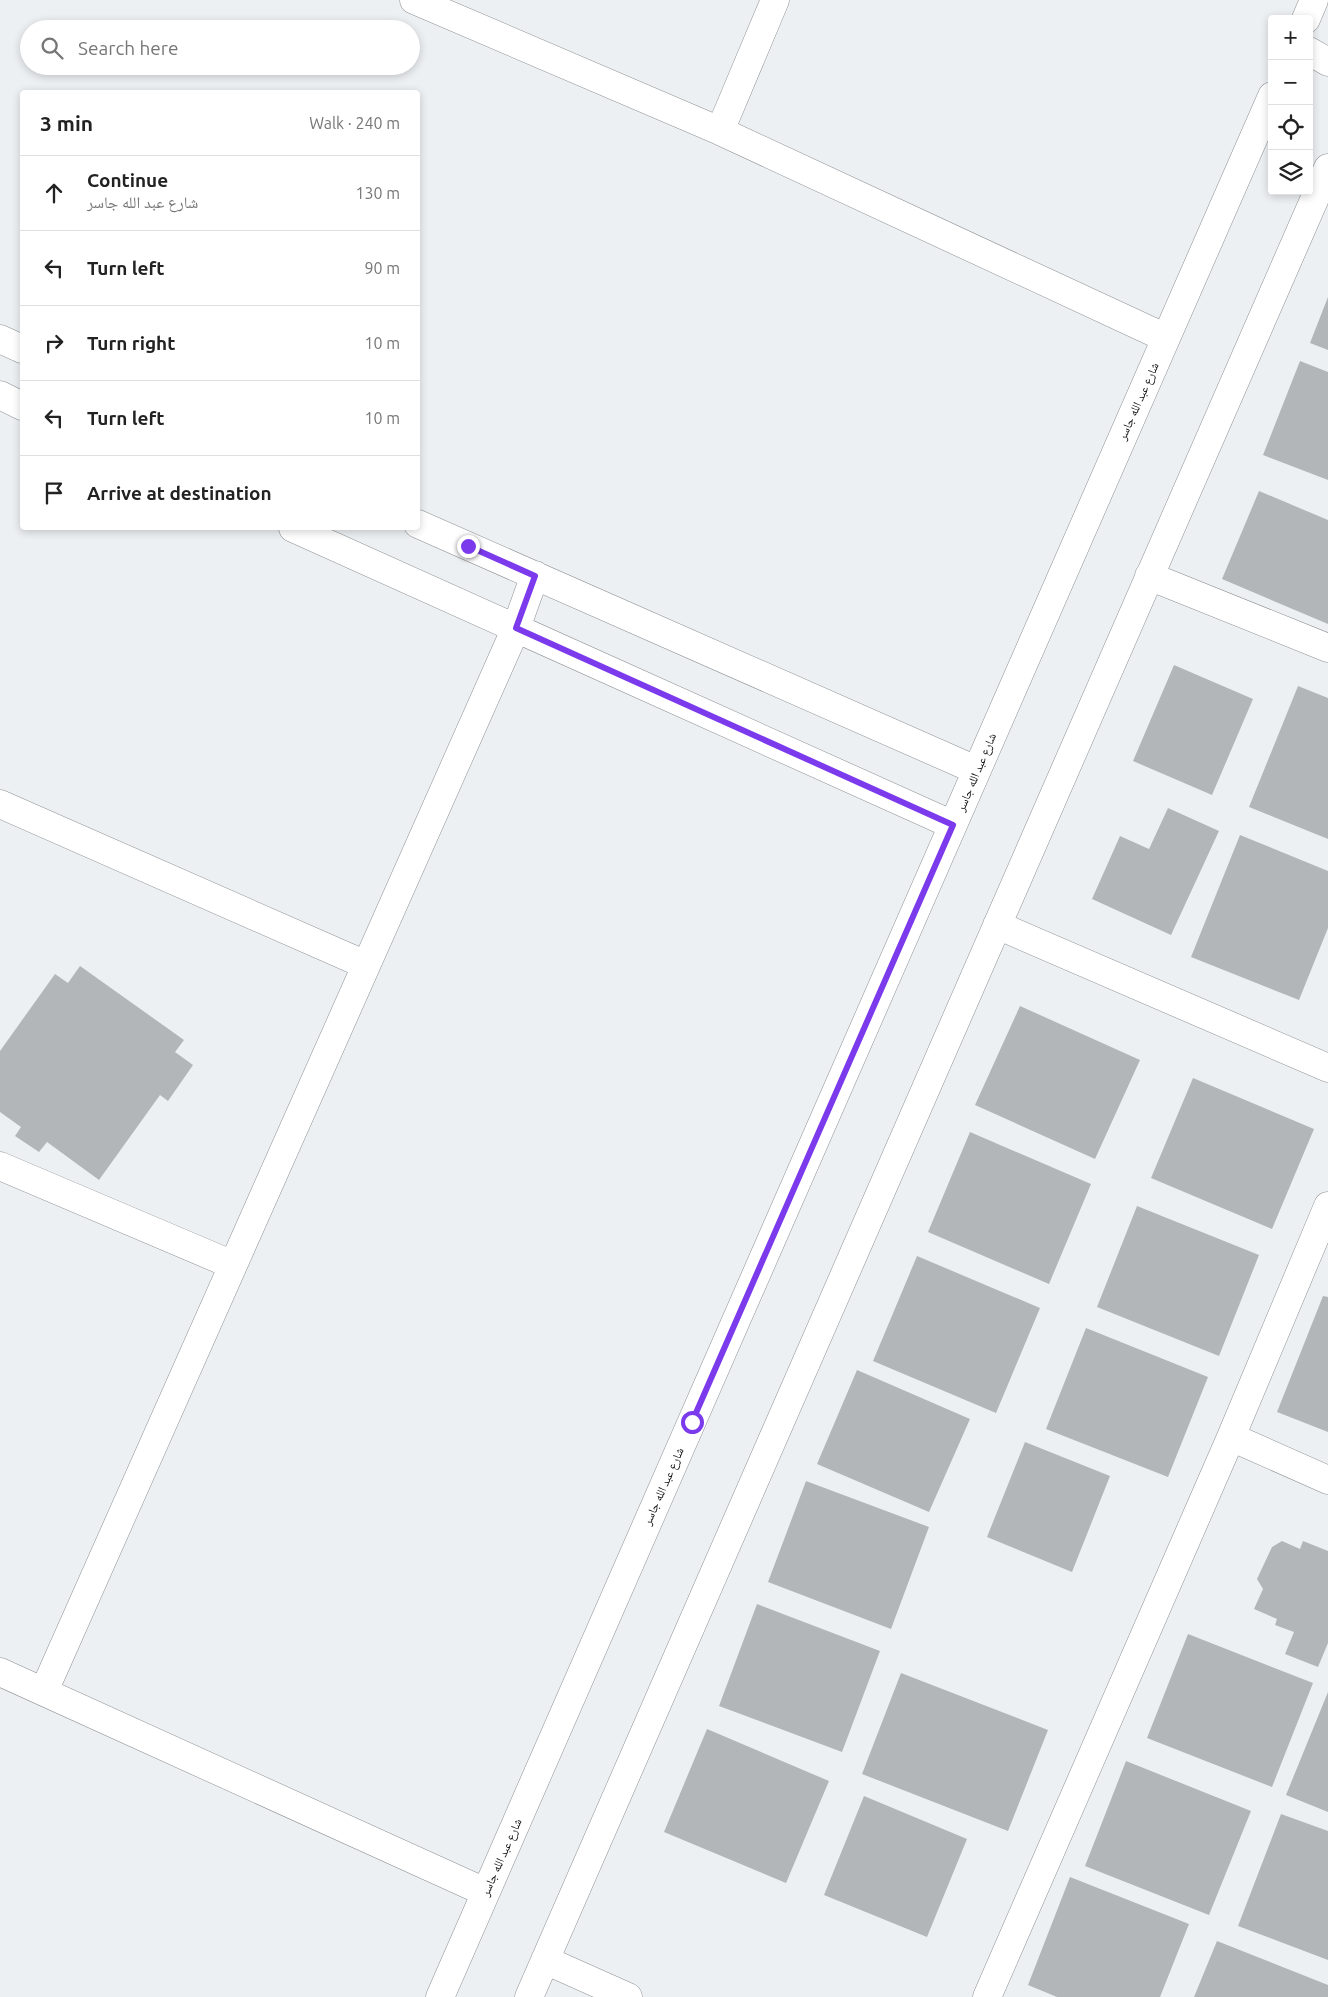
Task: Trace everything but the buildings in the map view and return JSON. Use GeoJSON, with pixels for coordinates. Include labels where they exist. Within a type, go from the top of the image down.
{"type":"FeatureCollection","features":[{"type":"Feature","properties":{"kind":"street"},"geometry":{"type":"LineString","coordinates":[[414,0],[720,131],[1166,338]]}},
{"type":"Feature","properties":{"kind":"street"},"geometry":{"type":"LineString","coordinates":[[720,131],[775,0]]}},
{"type":"Feature","properties":{"kind":"street"},"geometry":{"type":"LineString","coordinates":[[1308,15],[1314,0]]}},
{"type":"Feature","properties":{"kind":"street"},"geometry":{"type":"LineString","coordinates":[[1313,53],[1328,62]]}},
{"type":"Feature","properties":{"kind":"street","name":"شارع عبد الله جاسر"},"geometry":{"type":"LineString","coordinates":[[440,1997],[1268,105]]}},
{"type":"Feature","properties":{"kind":"street"},"geometry":{"type":"LineString","coordinates":[[529,1997],[1328,168]]}},
{"type":"Feature","properties":{"kind":"street"},"geometry":{"type":"LineString","coordinates":[[0,339],[20,348]]}},
{"type":"Feature","properties":{"kind":"street"},"geometry":{"type":"LineString","coordinates":[[0,396],[20,405]]}},
{"type":"Feature","properties":{"kind":"street"},"geometry":{"type":"LineString","coordinates":[[420,525],[976,770]]}},
{"type":"Feature","properties":{"kind":"street"},"geometry":{"type":"LineString","coordinates":[[297,530],[953,825]]}},
{"type":"Feature","properties":{"kind":"street"},"geometry":{"type":"LineString","coordinates":[[44,1691],[516,628],[535,576]]}},
{"type":"Feature","properties":{"kind":"street"},"geometry":{"type":"LineString","coordinates":[[1150,576],[1328,648]]}},
{"type":"Feature","properties":{"kind":"street"},"geometry":{"type":"LineString","coordinates":[[0,804],[366,966]]}},
{"type":"Feature","properties":{"kind":"street"},"geometry":{"type":"LineString","coordinates":[[997,925],[1328,1068]]}},
{"type":"Feature","properties":{"kind":"street"},"geometry":{"type":"LineString","coordinates":[[0,1166],[233,1265]]}},
{"type":"Feature","properties":{"kind":"street"},"geometry":{"type":"LineString","coordinates":[[987,1997],[1231,1437],[1328,1206]]}},
{"type":"Feature","properties":{"kind":"street"},"geometry":{"type":"LineString","coordinates":[[1231,1437],[1328,1480]]}},
{"type":"Feature","properties":{"kind":"street"},"geometry":{"type":"LineString","coordinates":[[0,1672],[486,1892]]}},
{"type":"Feature","properties":{"kind":"street"},"geometry":{"type":"LineString","coordinates":[[545,1960],[628,1997]]}},
{"type":"Feature","properties":{"kind":"route"},"geometry":{"type":"LineString","coordinates":[[468,546],[535,576],[516,628],[953,825],[692,1422]]}}]}
